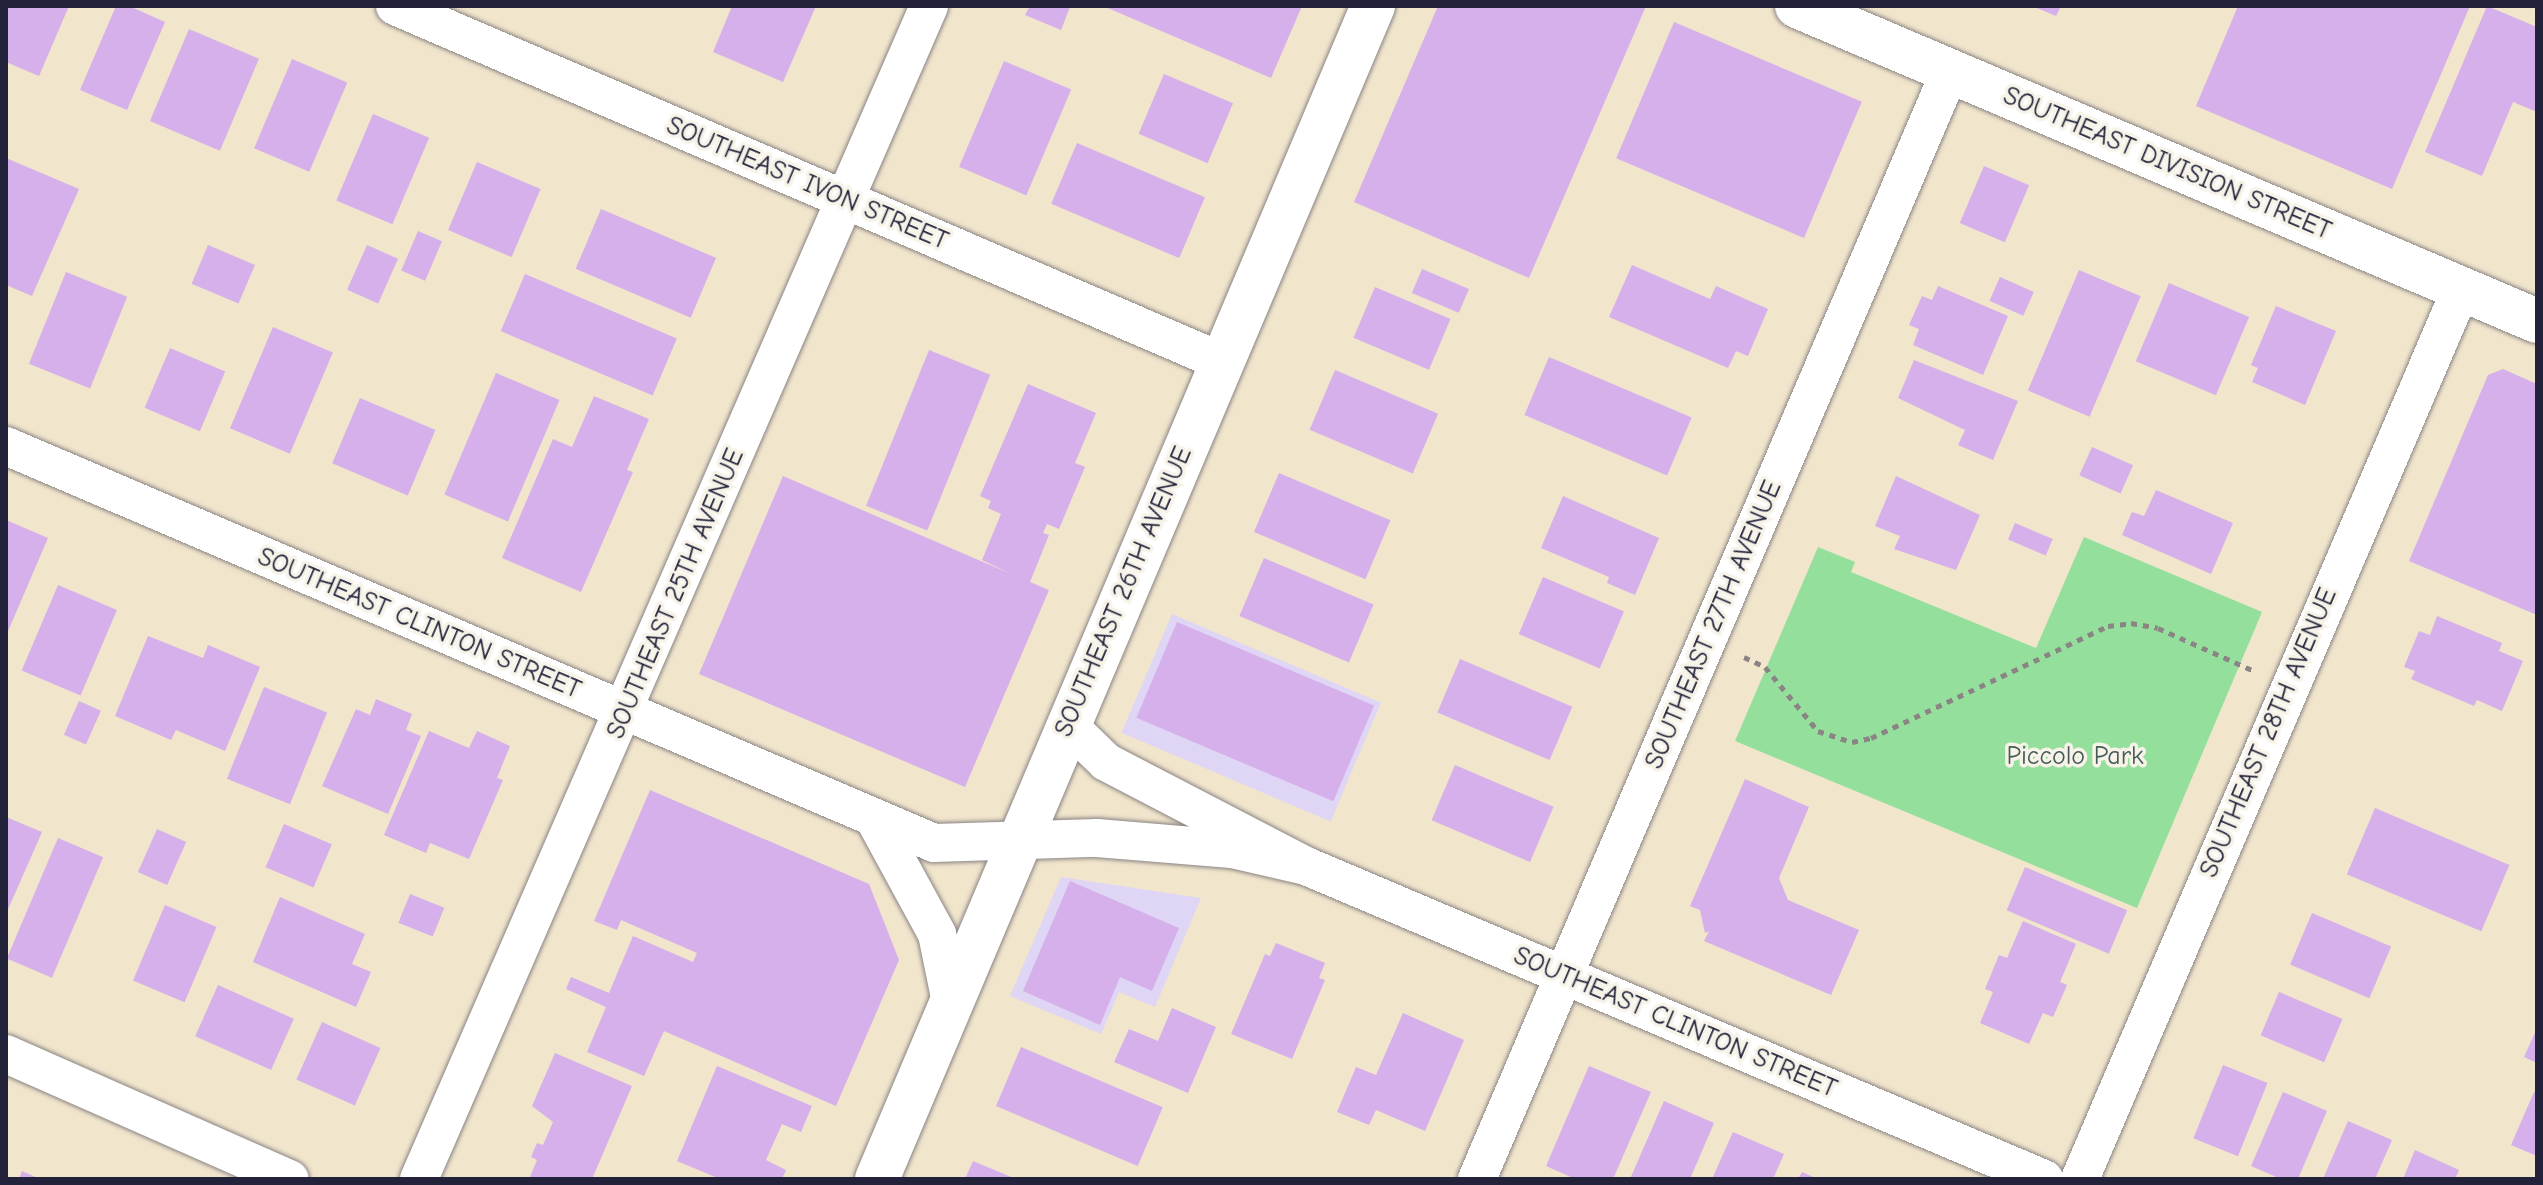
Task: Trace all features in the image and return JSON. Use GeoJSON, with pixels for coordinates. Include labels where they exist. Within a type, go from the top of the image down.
{"type":"FeatureCollection","features":[{"type":"Feature","properties":{"kind":"street","name":"SOUTHEAST IVON STREET"},"geometry":{"type":"LineString","coordinates":[[395,6],[1220,361]]}},
{"type":"Feature","properties":{"kind":"street","name":"SOUTHEAST 25TH AVENUE"},"geometry":{"type":"LineString","coordinates":[[419,1179],[626,712],[929,6]]}},
{"type":"Feature","properties":{"kind":"street","name":"SOUTHEAST 26TH AVENUE"},"geometry":{"type":"LineString","coordinates":[[877,1179],[1220,361],[1373,6]]}},
{"type":"Feature","properties":{"kind":"street","name":"SOUTHEAST DIVISION STREET"},"geometry":{"type":"LineString","coordinates":[[1797,6],[2537,321]]}},
{"type":"Feature","properties":{"kind":"street","name":"SOUTHEAST 27TH AVENUE"},"geometry":{"type":"LineString","coordinates":[[1477,1179],[1950,71]]}},
{"type":"Feature","properties":{"kind":"street","name":"SOUTHEAST 28TH AVENUE"},"geometry":{"type":"LineString","coordinates":[[2080,1179],[2461,289]]}},
{"type":"Feature","properties":{"kind":"street","name":"SOUTHEAST CLINTON STREET"},"geometry":{"type":"LineString","coordinates":[[6,446],[876,822],[934,843],[1097,838],[1188,844],[1306,866]]}},
{"type":"Feature","properties":{"kind":"street","name":"SOUTHEAST CLINTON STREET"},"geometry":{"type":"LineString","coordinates":[[1068,725],[1082,744],[1114,767],[1306,866],[2044,1179]]}},
{"type":"Feature","properties":{"kind":"street"},"geometry":{"type":"LineString","coordinates":[[876,822],[937,934],[951,1002]]}},
{"type":"Feature","properties":{"kind":"street"},"geometry":{"type":"LineString","coordinates":[[6,1054],[290,1179]]}},
{"type":"Feature","properties":{"kind":"path"},"geometry":{"type":"LineString","coordinates":[[1707,639],[1765,667],[1818,731],[1838,741],[1871,738],[2089,633],[2131,623],[2158,628],[2289,686]]}},
{"type":"Feature","properties":{"kind":"shaded area"},"geometry":{"type":"Polygon","coordinates":[[[1172,614],[1381,703],[1331,821],[1122,733],[1172,614]]]}},
{"type":"Feature","properties":{"kind":"shaded area"},"geometry":{"type":"Polygon","coordinates":[[[1061,877],[1201,898],[1155,1007],[1119,992],[1101,1034],[1010,996],[1061,877]]]}},
{"type":"Feature","properties":{"kind":"green space","name":"Piccolo Park"},"geometry":{"type":"Polygon","coordinates":[[[2084,537],[2262,612],[2137,908],[1735,741],[1818,547],[1855,562],[1851,572],[2036,648],[2084,537]]]}},
{"type":"Feature","properties":{"kind":"building"},"geometry":{"type":"Polygon","coordinates":[[[6,6],[69,6],[39,76],[6,62],[6,6]]]}},
{"type":"Feature","properties":{"kind":"building"},"geometry":{"type":"Polygon","coordinates":[[[116,6],[129,6],[165,22],[127,110],[80,90],[116,6]]]}},
{"type":"Feature","properties":{"kind":"building"},"geometry":{"type":"Polygon","coordinates":[[[732,6],[816,6],[783,82],[713,52],[732,6]]]}},
{"type":"Feature","properties":{"kind":"building"},"geometry":{"type":"Polygon","coordinates":[[[1030,6],[1070,7],[1061,30],[1025,15],[1030,6]]]}},
{"type":"Feature","properties":{"kind":"building"},"geometry":{"type":"Polygon","coordinates":[[[1103,6],[1302,6],[1271,78],[1103,6]]]}},
{"type":"Feature","properties":{"kind":"building"},"geometry":{"type":"Polygon","coordinates":[[[1438,6],[1646,6],[1529,278],[1354,202],[1438,6]]]}},
{"type":"Feature","properties":{"kind":"building"},"geometry":{"type":"Polygon","coordinates":[[[2032,6],[2061,6],[2056,16],[2032,6]]]}},
{"type":"Feature","properties":{"kind":"building"},"geometry":{"type":"Polygon","coordinates":[[[2238,6],[2470,6],[2392,189],[2196,106],[2238,6]]]}},
{"type":"Feature","properties":{"kind":"building"},"geometry":{"type":"Polygon","coordinates":[[[2487,6],[2537,27],[2537,112],[2513,102],[2482,176],[2425,152],[2487,6]]]}},
{"type":"Feature","properties":{"kind":"building"},"geometry":{"type":"Polygon","coordinates":[[[1674,22],[1862,102],[1804,238],[1616,158],[1674,22]]]}},
{"type":"Feature","properties":{"kind":"building"},"geometry":{"type":"Polygon","coordinates":[[[189,29],[259,59],[220,151],[150,121],[189,29]]]}},
{"type":"Feature","properties":{"kind":"building"},"geometry":{"type":"Polygon","coordinates":[[[292,59],[347,82],[309,172],[254,148],[292,59]]]}},
{"type":"Feature","properties":{"kind":"building"},"geometry":{"type":"Polygon","coordinates":[[[1004,61],[1071,90],[1026,195],[959,167],[1004,61]]]}},
{"type":"Feature","properties":{"kind":"building"},"geometry":{"type":"Polygon","coordinates":[[[1164,74],[1233,103],[1208,163],[1139,134],[1164,74]]]}},
{"type":"Feature","properties":{"kind":"building"},"geometry":{"type":"Polygon","coordinates":[[[373,114],[429,138],[392,224],[336,201],[373,114]]]}},
{"type":"Feature","properties":{"kind":"building"},"geometry":{"type":"Polygon","coordinates":[[[1077,143],[1205,197],[1179,258],[1051,204],[1077,143]]]}},
{"type":"Feature","properties":{"kind":"building"},"geometry":{"type":"Polygon","coordinates":[[[6,158],[79,189],[32,296],[6,285],[6,158]]]}},
{"type":"Feature","properties":{"kind":"building"},"geometry":{"type":"Polygon","coordinates":[[[477,162],[541,189],[512,257],[448,230],[477,162]]]}},
{"type":"Feature","properties":{"kind":"building"},"geometry":{"type":"Polygon","coordinates":[[[1984,166],[2029,185],[2005,242],[1960,223],[1984,166]]]}},
{"type":"Feature","properties":{"kind":"building"},"geometry":{"type":"Polygon","coordinates":[[[601,209],[716,258],[691,318],[576,269],[601,209]]]}},
{"type":"Feature","properties":{"kind":"building"},"geometry":{"type":"Polygon","coordinates":[[[418,231],[442,241],[425,281],[401,271],[418,231]]]}},
{"type":"Feature","properties":{"kind":"building"},"geometry":{"type":"Polygon","coordinates":[[[208,245],[255,265],[239,304],[192,284],[208,245]]]}},
{"type":"Feature","properties":{"kind":"building"},"geometry":{"type":"Polygon","coordinates":[[[367,245],[398,259],[378,304],[347,290],[367,245]]]}},
{"type":"Feature","properties":{"kind":"building"},"geometry":{"type":"Polygon","coordinates":[[[1632,265],[1710,299],[1716,286],[1768,309],[1748,356],[1736,351],[1728,368],[1609,317],[1632,265]]]}},
{"type":"Feature","properties":{"kind":"building"},"geometry":{"type":"Polygon","coordinates":[[[1422,269],[1469,289],[1459,313],[1412,293],[1422,269]]]}},
{"type":"Feature","properties":{"kind":"building"},"geometry":{"type":"Polygon","coordinates":[[[2079,270],[2141,296],[2089,417],[2028,391],[2079,270]]]}},
{"type":"Feature","properties":{"kind":"building"},"geometry":{"type":"Polygon","coordinates":[[[66,272],[127,297],[90,389],[29,364],[66,272]]]}},
{"type":"Feature","properties":{"kind":"building"},"geometry":{"type":"Polygon","coordinates":[[[525,274],[677,338],[653,396],[501,331],[525,274]]]}},
{"type":"Feature","properties":{"kind":"building"},"geometry":{"type":"Polygon","coordinates":[[[2000,277],[2034,292],[2023,316],[1989,301],[2000,277]]]}},
{"type":"Feature","properties":{"kind":"building"},"geometry":{"type":"Polygon","coordinates":[[[2169,283],[2249,317],[2216,395],[2136,361],[2169,283]]]}},
{"type":"Feature","properties":{"kind":"building"},"geometry":{"type":"Polygon","coordinates":[[[1938,286],[2008,316],[1983,375],[1913,345],[1919,329],[1909,325],[1922,296],[1932,300],[1938,286]]]}},
{"type":"Feature","properties":{"kind":"building"},"geometry":{"type":"Polygon","coordinates":[[[1375,287],[1450,319],[1429,370],[1354,338],[1375,287]]]}},
{"type":"Feature","properties":{"kind":"building"},"geometry":{"type":"Polygon","coordinates":[[[2276,306],[2336,331],[2305,405],[2252,382],[2258,368],[2251,365],[2276,306]]]}},
{"type":"Feature","properties":{"kind":"building"},"geometry":{"type":"Polygon","coordinates":[[[273,327],[333,352],[290,454],[230,428],[273,327]]]}},
{"type":"Feature","properties":{"kind":"building"},"geometry":{"type":"Polygon","coordinates":[[[170,348],[225,371],[200,431],[145,408],[170,348]]]}},
{"type":"Feature","properties":{"kind":"building"},"geometry":{"type":"Polygon","coordinates":[[[929,350],[990,375],[927,530],[866,506],[929,350]]]}},
{"type":"Feature","properties":{"kind":"building"},"geometry":{"type":"Polygon","coordinates":[[[1549,357],[1692,418],[1667,476],[1524,415],[1549,357]]]}},
{"type":"Feature","properties":{"kind":"building"},"geometry":{"type":"Polygon","coordinates":[[[1914,360],[2018,401],[1993,460],[1958,445],[1965,430],[1898,398],[1914,360]]]}},
{"type":"Feature","properties":{"kind":"building"},"geometry":{"type":"Polygon","coordinates":[[[2503,369],[2537,384],[2537,615],[2409,561],[2488,375],[2503,369]]]}},
{"type":"Feature","properties":{"kind":"building"},"geometry":{"type":"Polygon","coordinates":[[[1335,370],[1438,414],[1413,474],[1310,430],[1335,370]]]}},
{"type":"Feature","properties":{"kind":"building"},"geometry":{"type":"Polygon","coordinates":[[[496,373],[560,400],[508,521],[444,495],[496,373]]]}},
{"type":"Feature","properties":{"kind":"building"},"geometry":{"type":"Polygon","coordinates":[[[1028,384],[1096,413],[1075,463],[1085,467],[1059,529],[1047,524],[1043,533],[1049,535],[1030,582],[1049,590],[965,787],[699,674],[783,476],[1011,574],[982,560],[1001,514],[988,508],[991,501],[980,496],[1028,384]]]}},
{"type":"Feature","properties":{"kind":"building"},"geometry":{"type":"Polygon","coordinates":[[[594,396],[649,419],[627,470],[633,472],[581,592],[502,558],[553,439],[572,447],[594,396]]]}},
{"type":"Feature","properties":{"kind":"building"},"geometry":{"type":"Polygon","coordinates":[[[360,398],[435,430],[408,495],[332,463],[360,398]]]}},
{"type":"Feature","properties":{"kind":"building"},"geometry":{"type":"Polygon","coordinates":[[[2092,447],[2133,465],[2121,494],[2079,475],[2092,447]]]}},
{"type":"Feature","properties":{"kind":"building"},"geometry":{"type":"Polygon","coordinates":[[[1279,473],[1390,520],[1365,579],[1254,532],[1279,473]]]}},
{"type":"Feature","properties":{"kind":"building"},"geometry":{"type":"Polygon","coordinates":[[[1896,476],[1980,515],[1956,570],[1894,549],[1900,536],[1875,526],[1896,476]]]}},
{"type":"Feature","properties":{"kind":"building"},"geometry":{"type":"Polygon","coordinates":[[[2156,490],[2233,523],[2211,574],[2122,535],[2132,512],[2144,516],[2156,490]]]}},
{"type":"Feature","properties":{"kind":"building"},"geometry":{"type":"Polygon","coordinates":[[[1563,496],[1659,538],[1635,595],[1607,583],[1609,577],[1541,548],[1563,496]]]}},
{"type":"Feature","properties":{"kind":"building"},"geometry":{"type":"Polygon","coordinates":[[[6,520],[48,538],[6,636],[6,520]]]}},
{"type":"Feature","properties":{"kind":"building"},"geometry":{"type":"Polygon","coordinates":[[[2015,523],[2053,539],[2046,556],[2008,540],[2015,523]]]}},
{"type":"Feature","properties":{"kind":"building"},"geometry":{"type":"Polygon","coordinates":[[[1264,558],[1374,604],[1349,662],[1239,616],[1264,558]]]}},
{"type":"Feature","properties":{"kind":"building"},"geometry":{"type":"Polygon","coordinates":[[[1543,577],[1624,611],[1600,668],[1519,634],[1543,577]]]}},
{"type":"Feature","properties":{"kind":"building"},"geometry":{"type":"Polygon","coordinates":[[[58,585],[117,610],[81,696],[22,671],[58,585]]]}},
{"type":"Feature","properties":{"kind":"building"},"geometry":{"type":"Polygon","coordinates":[[[2437,616],[2502,643],[2499,651],[2523,661],[2502,711],[2477,700],[2474,706],[2411,679],[2415,671],[2404,667],[2419,631],[2430,635],[2437,616]]]}},
{"type":"Feature","properties":{"kind":"building"},"geometry":{"type":"Polygon","coordinates":[[[1177,622],[1374,706],[1333,801],[1136,718],[1177,622]]]}},
{"type":"Feature","properties":{"kind":"building"},"geometry":{"type":"Polygon","coordinates":[[[148,636],[203,658],[208,645],[260,667],[225,751],[176,730],[171,740],[115,716],[148,636]]]}},
{"type":"Feature","properties":{"kind":"building"},"geometry":{"type":"Polygon","coordinates":[[[1460,659],[1572,707],[1550,760],[1437,712],[1460,659]]]}},
{"type":"Feature","properties":{"kind":"building"},"geometry":{"type":"Polygon","coordinates":[[[264,687],[327,712],[290,804],[227,779],[264,687]]]}},
{"type":"Feature","properties":{"kind":"building"},"geometry":{"type":"Polygon","coordinates":[[[376,699],[412,714],[406,730],[421,736],[388,814],[322,786],[356,709],[370,715],[376,699]]]}},
{"type":"Feature","properties":{"kind":"building"},"geometry":{"type":"Polygon","coordinates":[[[79,701],[101,711],[86,745],[64,735],[79,701]]]}},
{"type":"Feature","properties":{"kind":"building"},"geometry":{"type":"Polygon","coordinates":[[[429,731],[469,748],[477,731],[510,746],[497,778],[503,780],[469,859],[430,843],[426,853],[384,835],[429,731]]]}},
{"type":"Feature","properties":{"kind":"building"},"geometry":{"type":"Polygon","coordinates":[[[1455,765],[1553,807],[1530,862],[1432,820],[1455,765]]]}},
{"type":"Feature","properties":{"kind":"building"},"geometry":{"type":"Polygon","coordinates":[[[1745,779],[1809,807],[1779,878],[1788,900],[1859,930],[1831,995],[1704,941],[1709,931],[1705,933],[1700,910],[1690,906],[1745,779]]]}},
{"type":"Feature","properties":{"kind":"building"},"geometry":{"type":"Polygon","coordinates":[[[650,790],[869,884],[899,960],[836,1106],[664,1031],[644,1076],[587,1052],[606,1007],[566,989],[571,977],[609,993],[633,936],[693,962],[697,953],[621,920],[617,930],[594,921],[650,790]]]}},
{"type":"Feature","properties":{"kind":"building"},"geometry":{"type":"Polygon","coordinates":[[[2375,808],[2509,865],[2481,931],[2347,874],[2375,808]]]}},
{"type":"Feature","properties":{"kind":"building"},"geometry":{"type":"Polygon","coordinates":[[[6,817],[42,832],[6,914],[6,817]]]}},
{"type":"Feature","properties":{"kind":"building"},"geometry":{"type":"Polygon","coordinates":[[[284,824],[332,844],[314,888],[266,867],[284,824]]]}},
{"type":"Feature","properties":{"kind":"building"},"geometry":{"type":"Polygon","coordinates":[[[157,829],[186,842],[167,885],[138,872],[157,829]]]}},
{"type":"Feature","properties":{"kind":"building"},"geometry":{"type":"Polygon","coordinates":[[[58,838],[103,857],[52,978],[7,959],[58,838]]]}},
{"type":"Feature","properties":{"kind":"building"},"geometry":{"type":"Polygon","coordinates":[[[2025,867],[2127,910],[2109,954],[2007,910],[2025,867]]]}},
{"type":"Feature","properties":{"kind":"building"},"geometry":{"type":"Polygon","coordinates":[[[1070,881],[1179,928],[1152,991],[1120,977],[1100,1025],[1023,991],[1070,881]]]}},
{"type":"Feature","properties":{"kind":"building"},"geometry":{"type":"Polygon","coordinates":[[[410,894],[444,908],[433,937],[398,923],[410,894]]]}},
{"type":"Feature","properties":{"kind":"building"},"geometry":{"type":"Polygon","coordinates":[[[280,897],[365,934],[352,964],[371,972],[356,1007],[253,962],[280,897]]]}},
{"type":"Feature","properties":{"kind":"building"},"geometry":{"type":"Polygon","coordinates":[[[165,905],[217,927],[185,1002],[133,980],[165,905]]]}},
{"type":"Feature","properties":{"kind":"building"},"geometry":{"type":"Polygon","coordinates":[[[2312,913],[2391,947],[2369,998],[2290,965],[2312,913]]]}},
{"type":"Feature","properties":{"kind":"building"},"geometry":{"type":"Polygon","coordinates":[[[2023,921],[2076,944],[2060,982],[2067,985],[2053,1017],[2043,1013],[2029,1044],[1980,1023],[1993,992],[1985,989],[1999,955],[2007,958],[2023,921]]]}},
{"type":"Feature","properties":{"kind":"building"},"geometry":{"type":"Polygon","coordinates":[[[1276,943],[1325,963],[1319,978],[1325,980],[1292,1059],[1231,1034],[1265,954],[1270,956],[1276,943]]]}},
{"type":"Feature","properties":{"kind":"building"},"geometry":{"type":"Polygon","coordinates":[[[218,985],[294,1019],[271,1070],[195,1036],[218,985]]]}},
{"type":"Feature","properties":{"kind":"building"},"geometry":{"type":"Polygon","coordinates":[[[2279,992],[2343,1019],[2324,1062],[2261,1035],[2279,992]]]}},
{"type":"Feature","properties":{"kind":"building"},"geometry":{"type":"Polygon","coordinates":[[[1172,1008],[1216,1027],[1188,1093],[1114,1062],[1129,1029],[1158,1041],[1172,1008]]]}},
{"type":"Feature","properties":{"kind":"building"},"geometry":{"type":"Polygon","coordinates":[[[1403,1013],[1464,1040],[1425,1131],[1376,1110],[1369,1125],[1337,1112],[1356,1067],[1376,1075],[1403,1013]]]}},
{"type":"Feature","properties":{"kind":"building"},"geometry":{"type":"Polygon","coordinates":[[[322,1022],[380,1048],[355,1106],[296,1080],[322,1022]]]}},
{"type":"Feature","properties":{"kind":"building"},"geometry":{"type":"Polygon","coordinates":[[[2537,1028],[2537,1063],[2524,1057],[2537,1028]]]}},
{"type":"Feature","properties":{"kind":"building"},"geometry":{"type":"Polygon","coordinates":[[[1021,1047],[1163,1107],[1138,1166],[996,1106],[1021,1047]]]}},
{"type":"Feature","properties":{"kind":"building"},"geometry":{"type":"Polygon","coordinates":[[[555,1053],[632,1086],[592,1179],[529,1179],[537,1160],[531,1157],[537,1143],[543,1145],[553,1122],[532,1106],[555,1053]]]}},
{"type":"Feature","properties":{"kind":"building"},"geometry":{"type":"Polygon","coordinates":[[[2223,1065],[2268,1083],[2238,1156],[2193,1138],[2223,1065]]]}},
{"type":"Feature","properties":{"kind":"building"},"geometry":{"type":"Polygon","coordinates":[[[717,1066],[812,1106],[801,1132],[782,1124],[766,1160],[786,1170],[782,1179],[720,1179],[677,1161],[717,1066]]]}},
{"type":"Feature","properties":{"kind":"building"},"geometry":{"type":"Polygon","coordinates":[[[1589,1066],[1651,1092],[1613,1179],[1575,1179],[1546,1166],[1589,1066]]]}},
{"type":"Feature","properties":{"kind":"building"},"geometry":{"type":"Polygon","coordinates":[[[2283,1092],[2327,1111],[2298,1179],[2281,1179],[2251,1166],[2283,1092]]]}},
{"type":"Feature","properties":{"kind":"building"},"geometry":{"type":"Polygon","coordinates":[[[2534,1092],[2537,1093],[2537,1156],[2511,1145],[2534,1092]]]}},
{"type":"Feature","properties":{"kind":"building"},"geometry":{"type":"Polygon","coordinates":[[[1664,1101],[1714,1123],[1690,1179],[1630,1179],[1664,1101]]]}},
{"type":"Feature","properties":{"kind":"building"},"geometry":{"type":"Polygon","coordinates":[[[2348,1121],[2392,1140],[2375,1179],[2323,1179],[2348,1121]]]}},
{"type":"Feature","properties":{"kind":"building"},"geometry":{"type":"Polygon","coordinates":[[[1733,1132],[1784,1154],[1773,1179],[1712,1179],[1733,1132]]]}},
{"type":"Feature","properties":{"kind":"building"},"geometry":{"type":"Polygon","coordinates":[[[2415,1150],[2459,1170],[2455,1179],[2403,1179],[2415,1150]]]}},
{"type":"Feature","properties":{"kind":"building"},"geometry":{"type":"Polygon","coordinates":[[[973,1161],[1016,1179],[965,1179],[973,1161]]]}},
{"type":"Feature","properties":{"kind":"building"},"geometry":{"type":"Polygon","coordinates":[[[22,1171],[40,1179],[19,1179],[22,1171]]]}},
{"type":"Feature","properties":{"kind":"building"},"geometry":{"type":"Polygon","coordinates":[[[1802,1172],[1818,1179],[1798,1179],[1802,1172]]]}}]}
